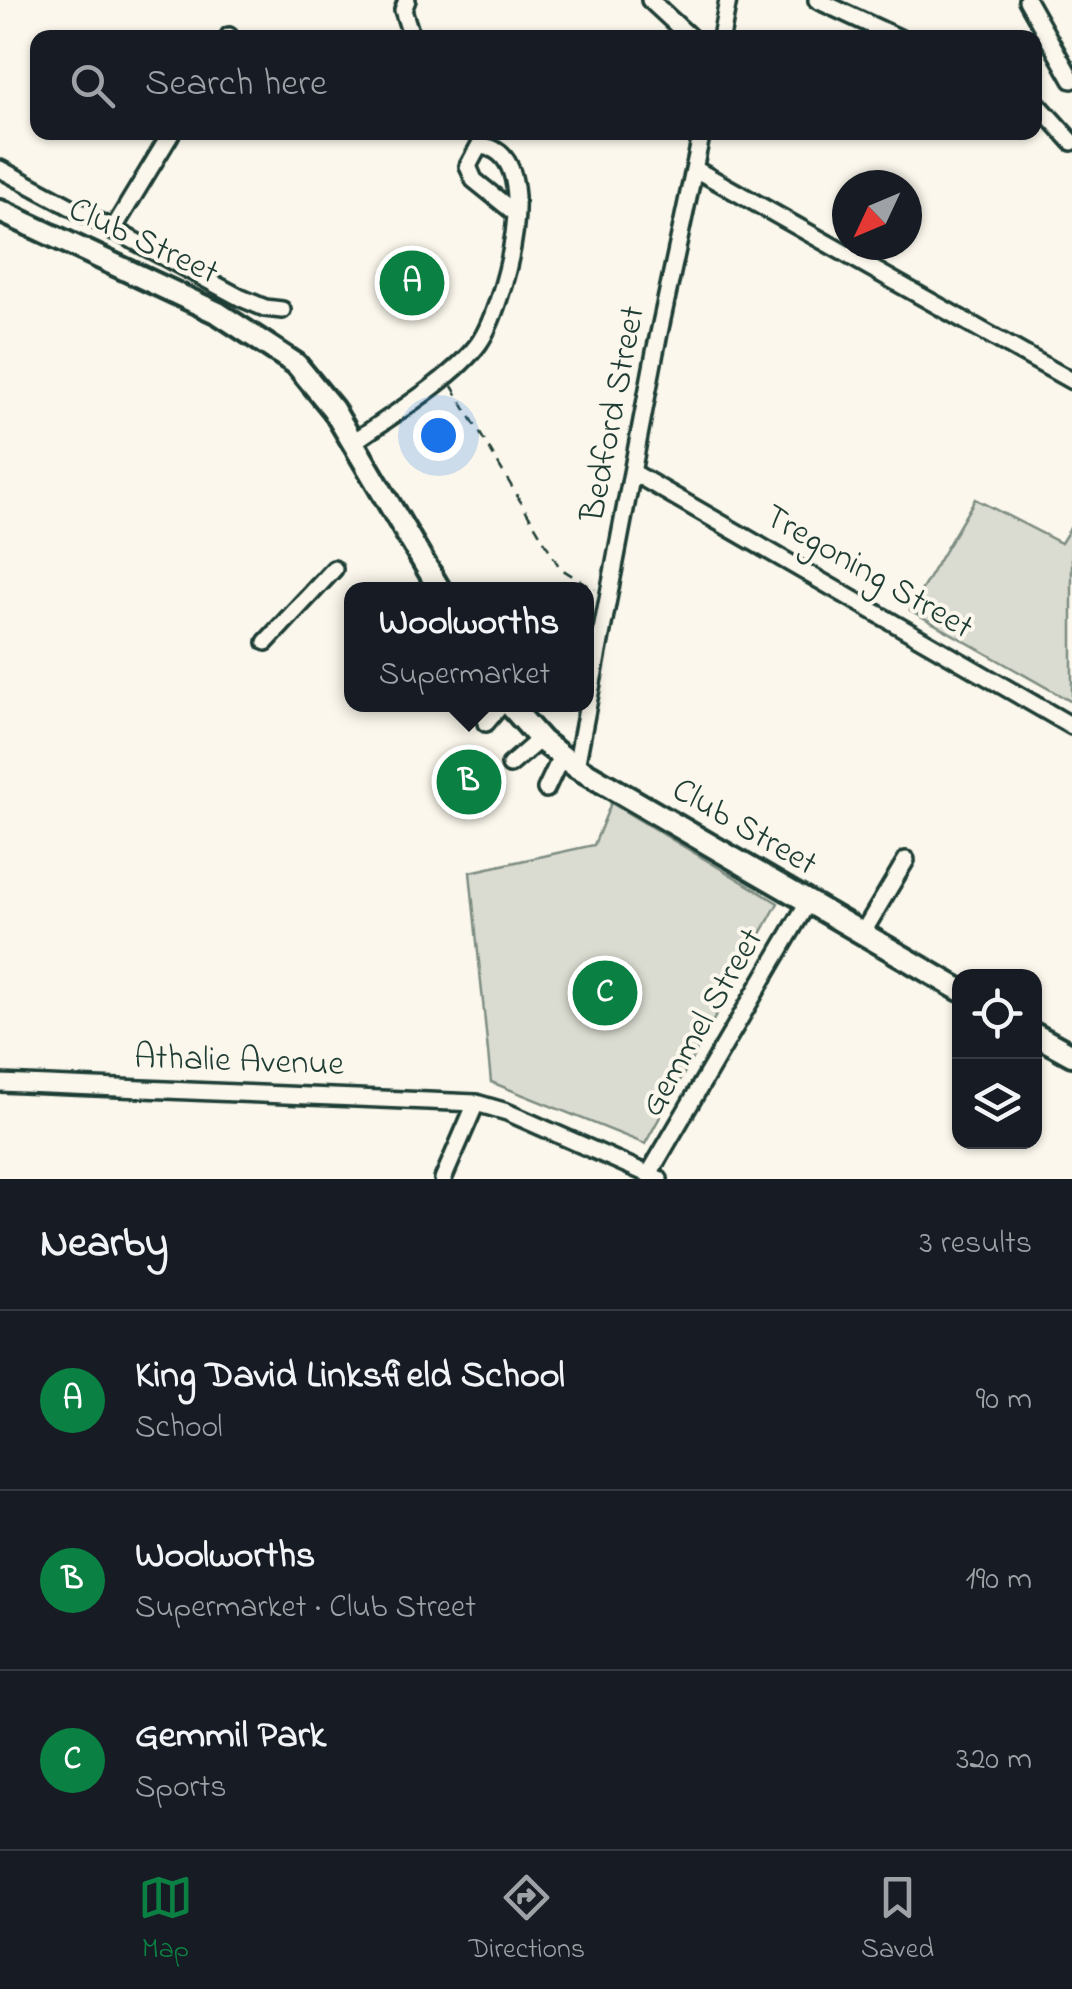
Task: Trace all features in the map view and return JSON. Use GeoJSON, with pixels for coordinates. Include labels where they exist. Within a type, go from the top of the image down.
{"type":"FeatureCollection","features":[{"type":"Feature","properties":{"kind":"main road","name":"Club Street"},"geometry":{"type":"LineString","coordinates":[[0,212],[218,313],[256,336],[309,377],[435,582]]}},
{"type":"Feature","properties":{"kind":"main road","name":"Club Street"},"geometry":{"type":"LineString","coordinates":[[0,225],[232,332],[256,336]]}},
{"type":"Feature","properties":{"kind":"main road","name":"Club Street"},"geometry":{"type":"LineString","coordinates":[[514,712],[568,762],[952,985]]}},
{"type":"Feature","properties":{"kind":"main road"},"geometry":{"type":"LineString","coordinates":[[1042,1038],[1072,1055]]}},
{"type":"Feature","properties":{"kind":"street"},"geometry":{"type":"LineString","coordinates":[[406,0],[404,10],[410,30]]}},
{"type":"Feature","properties":{"kind":"street"},"geometry":{"type":"LineString","coordinates":[[650,0],[682,30]]}},
{"type":"Feature","properties":{"kind":"street"},"geometry":{"type":"LineString","coordinates":[[722,30],[728,0]]}},
{"type":"Feature","properties":{"kind":"street"},"geometry":{"type":"LineString","coordinates":[[817,0],[882,30]]}},
{"type":"Feature","properties":{"kind":"street"},"geometry":{"type":"LineString","coordinates":[[1027,0],[1072,80]]}},
{"type":"Feature","properties":{"kind":"street"},"geometry":{"type":"LineString","coordinates":[[1042,109],[1072,142]]}},
{"type":"Feature","properties":{"kind":"street"},"geometry":{"type":"LineString","coordinates":[[112,232],[167,140]]}},
{"type":"Feature","properties":{"kind":"street","name":"Bedford Street"},"geometry":{"type":"LineString","coordinates":[[594,655],[700,140]]}},
{"type":"Feature","properties":{"kind":"street"},"geometry":{"type":"LineString","coordinates":[[0,169],[242,298],[282,310]]}},
{"type":"Feature","properties":{"kind":"street"},"geometry":{"type":"LineString","coordinates":[[695,169],[1072,381]]}},
{"type":"Feature","properties":{"kind":"street"},"geometry":{"type":"LineString","coordinates":[[352,443],[445,375],[468,355],[486,331],[509,261],[516,214]]}},
{"type":"Feature","properties":{"kind":"street","name":"Tregoning Street"},"geometry":{"type":"LineString","coordinates":[[634,473],[1072,726]]}},
{"type":"Feature","properties":{"kind":"street"},"geometry":{"type":"LineString","coordinates":[[266,642],[334,570]]}},
{"type":"Feature","properties":{"kind":"street"},"geometry":{"type":"LineString","coordinates":[[486,723],[498,712]]}},
{"type":"Feature","properties":{"kind":"street","name":"Bedford Street"},"geometry":{"type":"LineString","coordinates":[[546,789],[568,762],[580,712]]}},
{"type":"Feature","properties":{"kind":"street"},"geometry":{"type":"LineString","coordinates":[[510,765],[540,739]]}},
{"type":"Feature","properties":{"kind":"street"},"geometry":{"type":"LineString","coordinates":[[862,934],[906,860]]}},
{"type":"Feature","properties":{"kind":"street","name":"Gemmel Street"},"geometry":{"type":"LineString","coordinates":[[654,1176],[808,902]]}},
{"type":"Feature","properties":{"kind":"street","name":"Athalie Avenue"},"geometry":{"type":"LineString","coordinates":[[0,1083],[476,1102],[654,1176]]}},
{"type":"Feature","properties":{"kind":"street"},"geometry":{"type":"LineString","coordinates":[[443,1179],[476,1102]]}},
{"type":"Feature","properties":{"kind":"path"},"geometry":{"type":"LineString","coordinates":[[445,375],[560,568],[582,582]]}},
{"type":"Feature","properties":{"kind":"path"},"geometry":{"type":"LineString","coordinates":[[594,589],[608,598]]}},
{"type":"Feature","properties":{"kind":"shaded area"},"geometry":{"type":"Polygon","coordinates":[[[975,499],[1061,543],[1072,525],[1072,702],[910,610],[975,499]]]}},
{"type":"Feature","properties":{"kind":"shaded area"},"geometry":{"type":"Polygon","coordinates":[[[611,803],[778,903],[645,1144],[491,1082],[470,872],[594,845],[611,803]]]}},
{"type":"Feature","properties":{"kind":"place","name":"King David Linksfield School"},"geometry":{"type":"Point","coordinates":[412,283]}},
{"type":"Feature","properties":{"kind":"place","name":"Woolworths"},"geometry":{"type":"Point","coordinates":[469,782]}},
{"type":"Feature","properties":{"kind":"place","name":"Gemmil Park"},"geometry":{"type":"Point","coordinates":[605,993]}}]}
